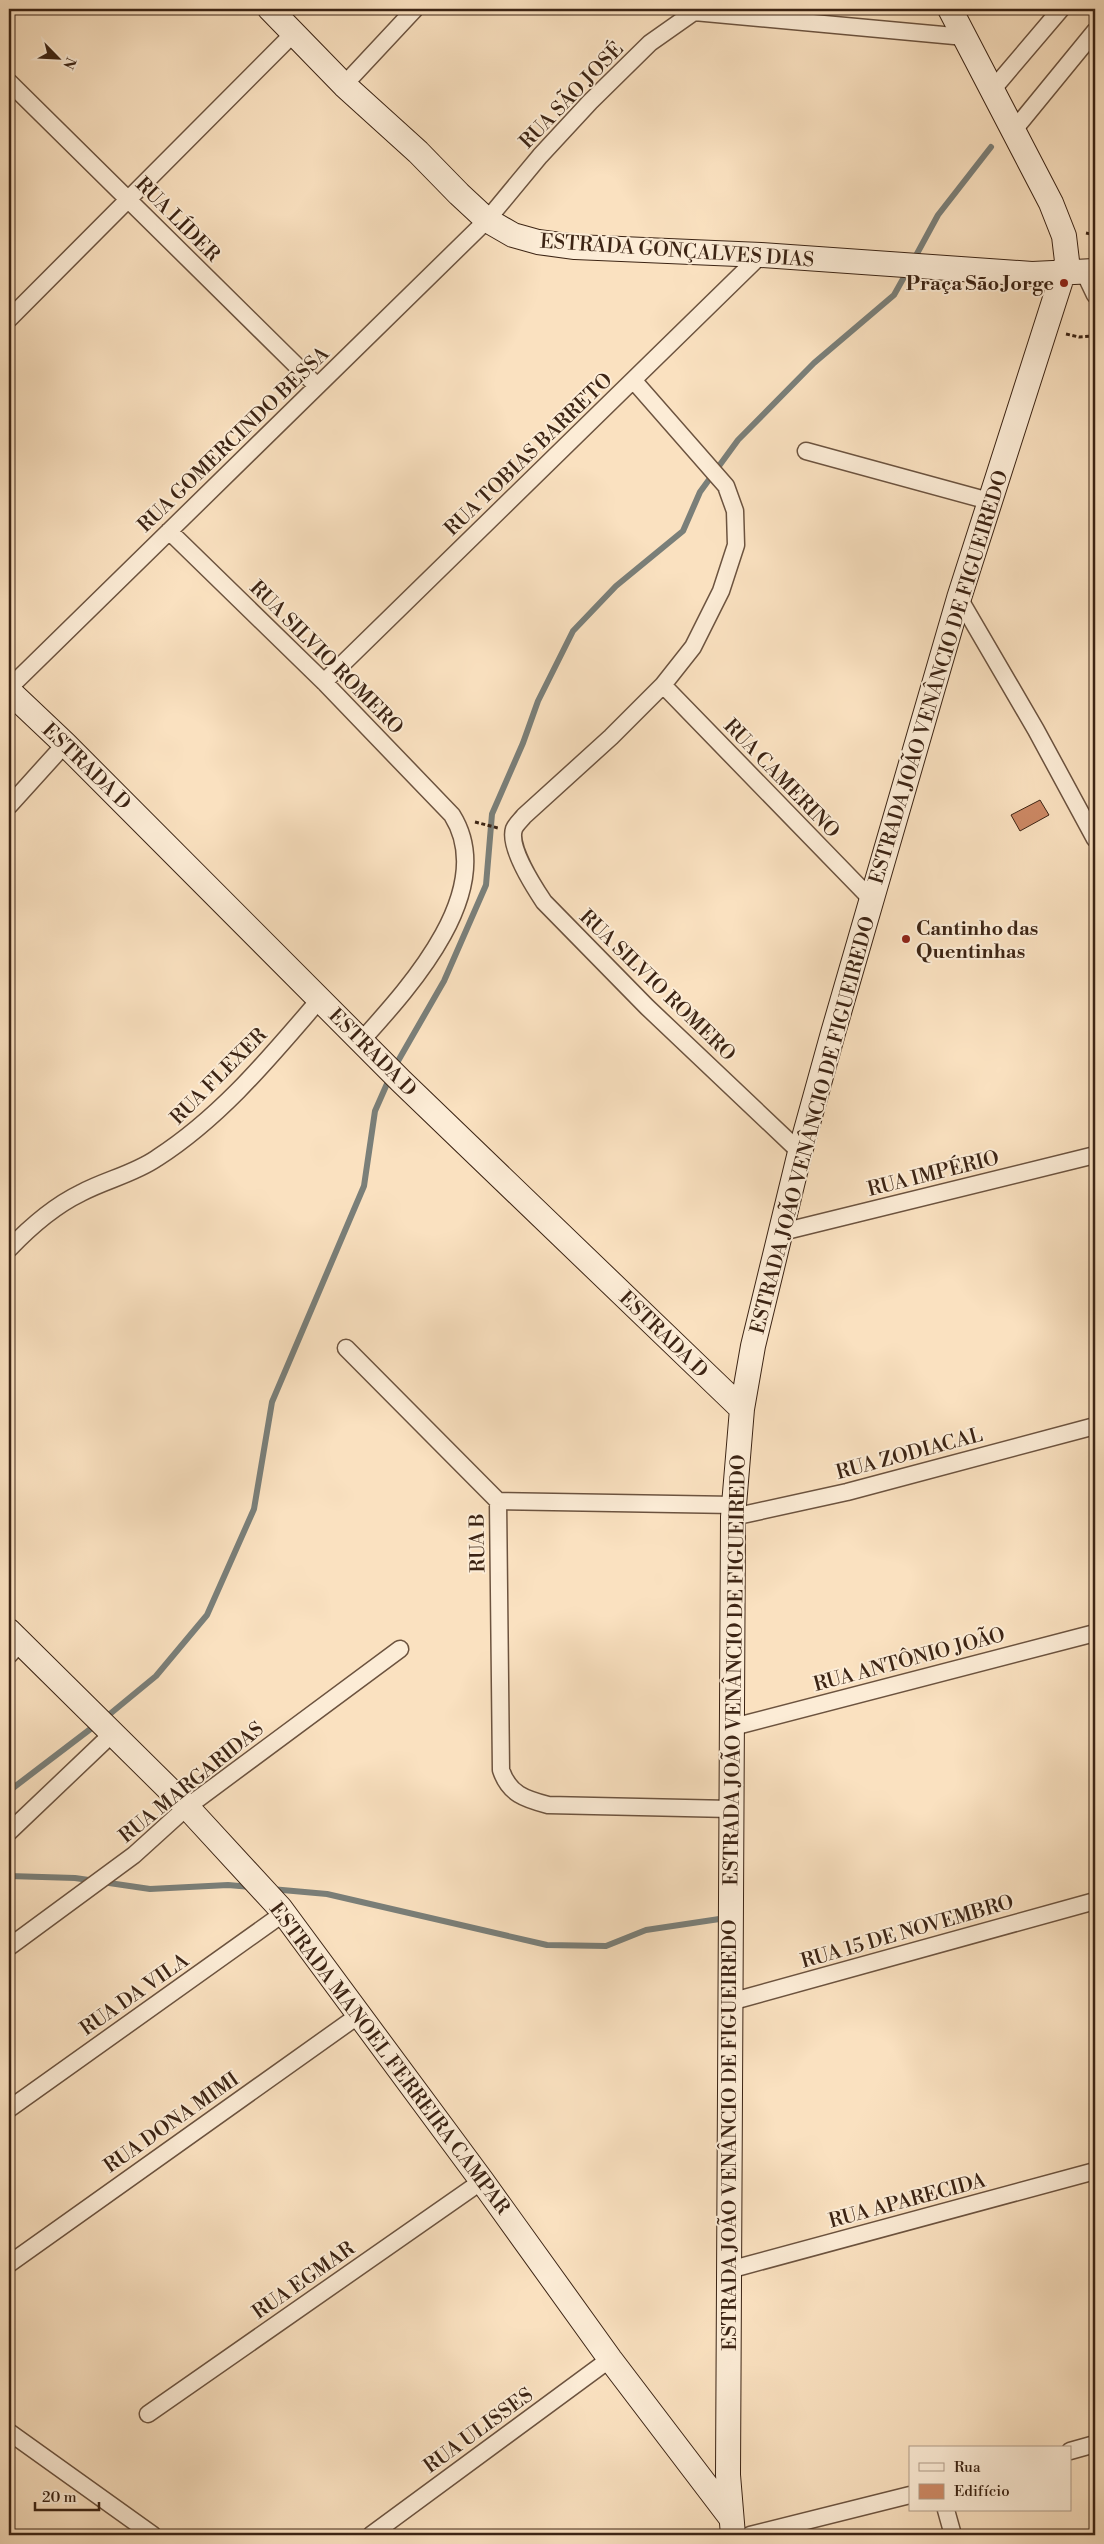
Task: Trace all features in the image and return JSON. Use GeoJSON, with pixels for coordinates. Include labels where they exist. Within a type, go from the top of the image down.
{"type":"FeatureCollection","features":[{"type":"Feature","properties":{"kind":"street","name":"ESTRADA GONÇALVES DIAS"},"geometry":{"type":"LineString","coordinates":[[270,9],[344,85],[418,152],[459,194],[487,220],[513,235],[547,244],[574,247],[762,255],[932,267],[1081,272]]}},
{"type":"Feature","properties":{"kind":"street"},"geometry":{"type":"LineString","coordinates":[[344,85],[415,9]]}},
{"type":"Feature","properties":{"kind":"street","name":"ESTRADA JOÃO VENÂNCIO DE FIGUEIREDO"},"geometry":{"type":"LineString","coordinates":[[732,2527],[728,2475],[734,1511],[742,1409],[753,1346],[800,1152],[960,598],[989,502],[1081,272],[1066,245],[1059,221],[1014,130],[950,9]]}},
{"type":"Feature","properties":{"kind":"street"},"geometry":{"type":"LineString","coordinates":[[993,90],[1061,9]]}},
{"type":"Feature","properties":{"kind":"street","name":"RUA SÃO JOSÉ"},"geometry":{"type":"LineString","coordinates":[[487,220],[540,156],[590,102],[650,43],[694,10],[965,37]]}},
{"type":"Feature","properties":{"kind":"street"},"geometry":{"type":"LineString","coordinates":[[1014,130],[1095,31]]}},
{"type":"Feature","properties":{"kind":"street"},"geometry":{"type":"LineString","coordinates":[[9,319],[294,33]]}},
{"type":"Feature","properties":{"kind":"street","name":"RUA LÍDER"},"geometry":{"type":"LineString","coordinates":[[9,82],[318,386]]}},
{"type":"Feature","properties":{"kind":"street","name":"RUA GOMERCINDO BESSA"},"geometry":{"type":"LineString","coordinates":[[9,689],[487,220]]}},
{"type":"Feature","properties":{"kind":"street","name":"RUA TOBIAS BARRETO"},"geometry":{"type":"LineString","coordinates":[[324,682],[762,255]]}},
{"type":"Feature","properties":{"kind":"street"},"geometry":{"type":"LineString","coordinates":[[1081,272],[1095,294]]}},
{"type":"Feature","properties":{"kind":"street"},"geometry":{"type":"LineString","coordinates":[[509,829],[611,737],[663,685],[693,647],[721,591],[736,545],[735,511],[726,486],[634,380]]}},
{"type":"Feature","properties":{"kind":"street"},"geometry":{"type":"LineString","coordinates":[[806,451],[989,502]]}},
{"type":"Feature","properties":{"kind":"street","name":"RUA SILVIO ROMERO"},"geometry":{"type":"LineString","coordinates":[[169,531],[324,682],[452,815],[462,830],[464,864],[462,884],[453,913],[415,979],[367,1045]]}},
{"type":"Feature","properties":{"kind":"street"},"geometry":{"type":"LineString","coordinates":[[960,598],[1036,730],[1095,839]]}},
{"type":"Feature","properties":{"kind":"street","name":"RUA CAMERINO"},"geometry":{"type":"LineString","coordinates":[[663,685],[872,900]]}},
{"type":"Feature","properties":{"kind":"street","name":"ESTRADA D"},"geometry":{"type":"LineString","coordinates":[[9,689],[401,1081],[742,1409]]}},
{"type":"Feature","properties":{"kind":"street"},"geometry":{"type":"LineString","coordinates":[[9,806],[65,744]]}},
{"type":"Feature","properties":{"kind":"street","name":"RUA SILVIO ROMERO"},"geometry":{"type":"LineString","coordinates":[[509,829],[521,861],[544,902],[647,1007],[800,1152]]}},
{"type":"Feature","properties":{"kind":"street","name":"RUA FLEXER"},"geometry":{"type":"LineString","coordinates":[[9,1249],[46,1215],[81,1193],[155,1160],[206,1123],[239,1091],[320,999]]}},
{"type":"Feature","properties":{"kind":"street","name":"RUA IMPÉRIO"},"geometry":{"type":"LineString","coordinates":[[782,1232],[1095,1155]]}},
{"type":"Feature","properties":{"kind":"street","name":"RUA B"},"geometry":{"type":"LineString","coordinates":[[346,1348],[498,1501],[501,1770],[505,1781],[512,1791],[522,1798],[548,1805],[732,1809]]}},
{"type":"Feature","properties":{"kind":"street","name":"RUA ZODIACAL"},"geometry":{"type":"LineString","coordinates":[[498,1501],[734,1511],[847,1492],[1095,1426]]}},
{"type":"Feature","properties":{"kind":"street","name":"RUA ANTÔNIO JOÃO"},"geometry":{"type":"LineString","coordinates":[[733,1727],[1095,1633]]}},
{"type":"Feature","properties":{"kind":"street","name":"ESTRADA MANOEL FERREIRA CAMPAR"},"geometry":{"type":"LineString","coordinates":[[13,1643],[113,1733],[187,1807],[255,1879],[282,1911],[482,2181],[732,2527]]}},
{"type":"Feature","properties":{"kind":"street","name":"RUA MARGARIDAS"},"geometry":{"type":"LineString","coordinates":[[9,1948],[134,1855],[187,1807],[400,1649]]}},
{"type":"Feature","properties":{"kind":"street"},"geometry":{"type":"LineString","coordinates":[[9,1832],[113,1733]]}},
{"type":"Feature","properties":{"kind":"street","name":"RUA 15 DE NOVEMBRO"},"geometry":{"type":"LineString","coordinates":[[730,2002],[1095,1901]]}},
{"type":"Feature","properties":{"kind":"street","name":"RUA DA VILA"},"geometry":{"type":"LineString","coordinates":[[9,2109],[282,1911]]}},
{"type":"Feature","properties":{"kind":"street","name":"RUA DONA MIMI"},"geometry":{"type":"LineString","coordinates":[[9,2264],[359,2015]]}},
{"type":"Feature","properties":{"kind":"street","name":"RUA APARECIDA"},"geometry":{"type":"LineString","coordinates":[[729,2270],[1095,2170]]}},
{"type":"Feature","properties":{"kind":"street","name":"RUA EGMAR"},"geometry":{"type":"LineString","coordinates":[[148,2414],[482,2181]]}},
{"type":"Feature","properties":{"kind":"street","name":"RUA ULISSES"},"geometry":{"type":"LineString","coordinates":[[371,2535],[610,2359]]}},
{"type":"Feature","properties":{"kind":"street"},"geometry":{"type":"LineString","coordinates":[[9,2432],[153,2535]]}},
{"type":"Feature","properties":{"kind":"street"},"geometry":{"type":"LineString","coordinates":[[1072,2450],[1095,2444]]}},
{"type":"Feature","properties":{"kind":"street"},"geometry":{"type":"LineString","coordinates":[[750,2535],[909,2495]]}},
{"type":"Feature","properties":{"kind":"street"},"geometry":{"type":"LineString","coordinates":[[947,2512],[953,2535]]}},
{"type":"Feature","properties":{"kind":"path"},"geometry":{"type":"LineString","coordinates":[[478,823],[509,829]]}},
{"type":"Feature","properties":{"kind":"building"},"geometry":{"type":"Polygon","coordinates":[[[1040,800],[1049,815],[1020,831],[1011,815],[1040,800]]]}},
{"type":"Feature","properties":{"kind":"waterway"},"geometry":{"type":"LineString","coordinates":[[913,261],[938,215],[991,147]]}},
{"type":"Feature","properties":{"kind":"waterway"},"geometry":{"type":"LineString","coordinates":[[394,1068],[444,981],[486,885],[492,814],[523,743],[538,701],[573,631],[616,586],[683,531],[700,492],[738,440],[814,363],[894,295],[908,270]]}},
{"type":"Feature","properties":{"kind":"waterway"},"geometry":{"type":"LineString","coordinates":[[105,1718],[156,1676],[207,1615],[254,1509],[272,1402],[364,1186],[375,1111],[390,1077]]}},
{"type":"Feature","properties":{"kind":"waterway"},"geometry":{"type":"LineString","coordinates":[[9,1791],[97,1724]]}},
{"type":"Feature","properties":{"kind":"waterway"},"geometry":{"type":"LineString","coordinates":[[9,1876],[75,1878],[150,1889],[228,1885],[251,1887]]}},
{"type":"Feature","properties":{"kind":"waterway"},"geometry":{"type":"LineString","coordinates":[[271,1889],[327,1894],[547,1945],[606,1946],[646,1930],[726,1918]]}},
{"type":"Feature","properties":{"kind":"place","name":"Praça São Jorge"},"geometry":{"type":"Point","coordinates":[1064,283]}},
{"type":"Feature","properties":{"kind":"place","name":"Cantinho das Quentinhas"},"geometry":{"type":"Point","coordinates":[906,939]}}]}
